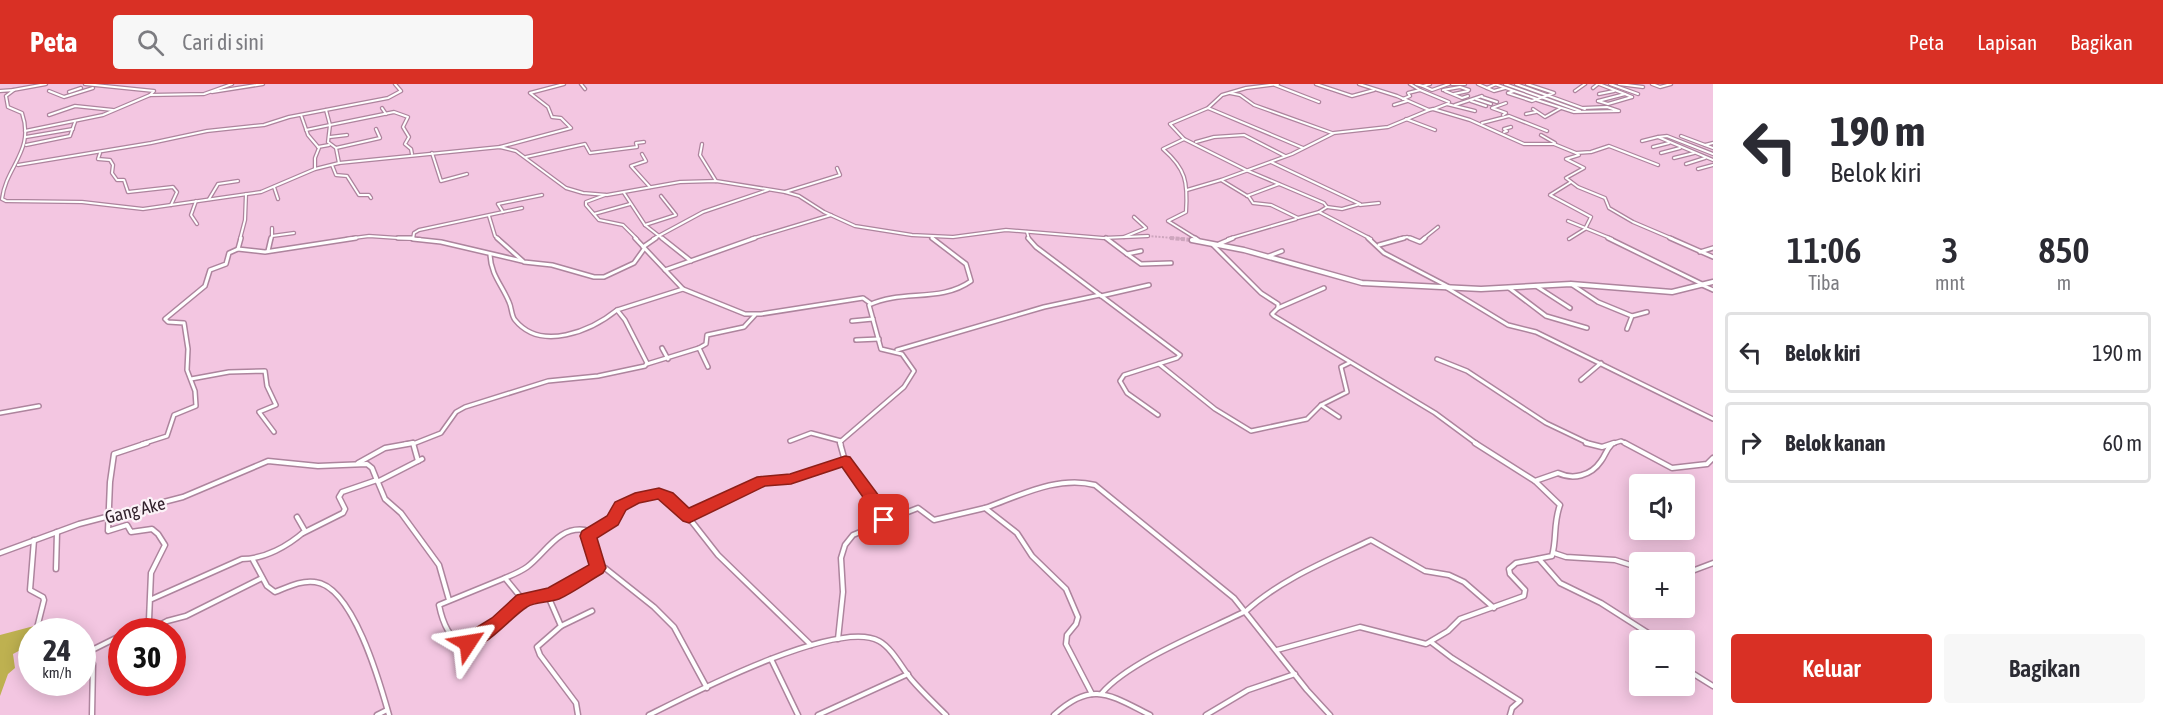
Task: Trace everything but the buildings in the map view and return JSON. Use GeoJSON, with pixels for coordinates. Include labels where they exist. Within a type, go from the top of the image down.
{"type":"FeatureCollection","features":[{"type":"Feature","properties":{"kind":"street"},"geometry":{"type":"LineString","coordinates":[[0,94],[7,95],[20,84]]}},
{"type":"Feature","properties":{"kind":"street"},"geometry":{"type":"LineString","coordinates":[[0,94],[46,84]]}},
{"type":"Feature","properties":{"kind":"street"},"geometry":{"type":"LineString","coordinates":[[85,84],[154,91],[150,95]]}},
{"type":"Feature","properties":{"kind":"street"},"geometry":{"type":"LineString","coordinates":[[212,92],[232,84]]}},
{"type":"Feature","properties":{"kind":"street"},"geometry":{"type":"LineString","coordinates":[[25,131],[75,122],[115,110],[150,95],[190,95],[263,84]]}},
{"type":"Feature","properties":{"kind":"street"},"geometry":{"type":"LineString","coordinates":[[0,204],[4,201],[58,200],[94,203],[132,210],[246,194],[274,187],[315,169],[339,163],[500,147],[572,128],[561,118],[552,117],[548,107],[530,93],[564,84]]}},
{"type":"Feature","properties":{"kind":"street"},"geometry":{"type":"LineString","coordinates":[[580,84],[585,89]]}},
{"type":"Feature","properties":{"kind":"street"},"geometry":{"type":"LineString","coordinates":[[1319,102],[1276,84],[1228,93],[1220,96],[1208,108],[1170,123],[1184,140],[1246,170],[1312,196],[1326,203],[1327,207]]}},
{"type":"Feature","properties":{"kind":"street"},"geometry":{"type":"LineString","coordinates":[[1316,84],[1352,96],[1374,90]]}},
{"type":"Feature","properties":{"kind":"street"},"geometry":{"type":"LineString","coordinates":[[1359,84],[1429,110]]}},
{"type":"Feature","properties":{"kind":"street"},"geometry":{"type":"LineString","coordinates":[[1410,84],[1449,102],[1448,104],[1475,111]]}},
{"type":"Feature","properties":{"kind":"street"},"geometry":{"type":"LineString","coordinates":[[1416,84],[1432,90],[1451,84],[1464,84]]}},
{"type":"Feature","properties":{"kind":"street"},"geometry":{"type":"LineString","coordinates":[[1423,86],[1430,84]]}},
{"type":"Feature","properties":{"kind":"street"},"geometry":{"type":"LineString","coordinates":[[1478,84],[1494,91],[1505,86]]}},
{"type":"Feature","properties":{"kind":"street"},"geometry":{"type":"LineString","coordinates":[[1486,88],[1495,84],[1505,86],[1543,97],[1583,110],[1619,111],[1610,108],[1583,110],[1572,112],[1505,86]]}},
{"type":"Feature","properties":{"kind":"street"},"geometry":{"type":"LineString","coordinates":[[1516,84],[1583,110]]}},
{"type":"Feature","properties":{"kind":"street"},"geometry":{"type":"LineString","coordinates":[[1526,103],[1554,93],[1527,84]]}},
{"type":"Feature","properties":{"kind":"street"},"geometry":{"type":"LineString","coordinates":[[1575,91],[1585,84]]}},
{"type":"Feature","properties":{"kind":"street"},"geometry":{"type":"LineString","coordinates":[[1593,88],[1599,84],[1632,98],[1606,104]]}},
{"type":"Feature","properties":{"kind":"street"},"geometry":{"type":"LineString","coordinates":[[1652,84],[1660,87],[1671,84]]}},
{"type":"Feature","properties":{"kind":"street"},"geometry":{"type":"LineString","coordinates":[[18,165],[207,131],[264,125],[301,115],[387,99],[401,91],[398,85]]}},
{"type":"Feature","properties":{"kind":"street"},"geometry":{"type":"LineString","coordinates":[[1612,85],[1642,87]]}},
{"type":"Feature","properties":{"kind":"street"},"geometry":{"type":"LineString","coordinates":[[1612,85],[1638,94]]}},
{"type":"Feature","properties":{"kind":"street"},"geometry":{"type":"LineString","coordinates":[[49,92],[64,97],[98,86]]}},
{"type":"Feature","properties":{"kind":"street"},"geometry":{"type":"LineString","coordinates":[[1623,89],[1635,86]]}},
{"type":"Feature","properties":{"kind":"street"},"geometry":{"type":"LineString","coordinates":[[1453,94],[1469,90],[1460,87],[1443,90],[1453,94],[1458,96],[1469,98],[1481,96],[1497,102]]}},
{"type":"Feature","properties":{"kind":"street"},"geometry":{"type":"LineString","coordinates":[[1598,89],[1606,87]]}},
{"type":"Feature","properties":{"kind":"street"},"geometry":{"type":"LineString","coordinates":[[69,92],[81,88]]}},
{"type":"Feature","properties":{"kind":"street"},"geometry":{"type":"LineString","coordinates":[[64,90],[75,94]]}},
{"type":"Feature","properties":{"kind":"street"},"geometry":{"type":"LineString","coordinates":[[1599,94],[1616,90]]}},
{"type":"Feature","properties":{"kind":"street"},"geometry":{"type":"LineString","coordinates":[[1632,92],[1640,90]]}},
{"type":"Feature","properties":{"kind":"street"},"geometry":{"type":"LineString","coordinates":[[1403,99],[1410,96],[1408,93],[1422,91]]}},
{"type":"Feature","properties":{"kind":"street"},"geometry":{"type":"LineString","coordinates":[[1514,91],[1508,93],[1532,101]]}},
{"type":"Feature","properties":{"kind":"street"},"geometry":{"type":"LineString","coordinates":[[1228,93],[1238,94],[1256,106],[1334,133]]}},
{"type":"Feature","properties":{"kind":"street"},"geometry":{"type":"LineString","coordinates":[[1610,108],[1598,100],[1625,94]]}},
{"type":"Feature","properties":{"kind":"street"},"geometry":{"type":"LineString","coordinates":[[4,201],[1,187],[18,165],[26,145],[23,114],[8,107],[7,95]]}},
{"type":"Feature","properties":{"kind":"street"},"geometry":{"type":"LineString","coordinates":[[1444,100],[1458,96]]}},
{"type":"Feature","properties":{"kind":"street"},"geometry":{"type":"LineString","coordinates":[[1453,106],[1469,98]]}},
{"type":"Feature","properties":{"kind":"street"},"geometry":{"type":"LineString","coordinates":[[1469,98],[1486,106]]}},
{"type":"Feature","properties":{"kind":"street"},"geometry":{"type":"LineString","coordinates":[[1474,98],[1491,104]]}},
{"type":"Feature","properties":{"kind":"street"},"geometry":{"type":"LineString","coordinates":[[1517,100],[1522,98]]}},
{"type":"Feature","properties":{"kind":"street"},"geometry":{"type":"LineString","coordinates":[[1394,105],[1409,101]]}},
{"type":"Feature","properties":{"kind":"street"},"geometry":{"type":"LineString","coordinates":[[1481,124],[1506,113],[1491,109],[1506,103]]}},
{"type":"Feature","properties":{"kind":"street"},"geometry":{"type":"LineString","coordinates":[[1187,190],[1271,162],[1334,133],[1349,130],[1364,132],[1377,127],[1388,127],[1404,118],[1448,104]]}},
{"type":"Feature","properties":{"kind":"street"},"geometry":{"type":"LineString","coordinates":[[49,115],[75,106],[115,110]]}},
{"type":"Feature","properties":{"kind":"street"},"geometry":{"type":"LineString","coordinates":[[382,108],[386,114]]}},
{"type":"Feature","properties":{"kind":"street"},"geometry":{"type":"LineString","coordinates":[[1208,108],[1303,148]]}},
{"type":"Feature","properties":{"kind":"street"},"geometry":{"type":"LineString","coordinates":[[1533,109],[1545,117],[1561,108]]}},
{"type":"Feature","properties":{"kind":"street"},"geometry":{"type":"LineString","coordinates":[[1433,109],[1481,124],[1526,144],[1556,145],[1576,153],[1594,151],[1613,143]]}},
{"type":"Feature","properties":{"kind":"street"},"geometry":{"type":"LineString","coordinates":[[326,110],[330,125],[329,145]]}},
{"type":"Feature","properties":{"kind":"street"},"geometry":{"type":"LineString","coordinates":[[306,130],[397,112],[408,117],[403,127],[409,137],[405,144],[411,149],[412,154]]}},
{"type":"Feature","properties":{"kind":"street"},"geometry":{"type":"LineString","coordinates":[[1526,114],[1536,112]]}},
{"type":"Feature","properties":{"kind":"street"},"geometry":{"type":"LineString","coordinates":[[301,115],[306,130],[318,147],[315,169]]}},
{"type":"Feature","properties":{"kind":"street"},"geometry":{"type":"LineString","coordinates":[[1501,115],[1520,119],[1547,131]]}},
{"type":"Feature","properties":{"kind":"street"},"geometry":{"type":"LineString","coordinates":[[1404,118],[1435,130]]}},
{"type":"Feature","properties":{"kind":"street"},"geometry":{"type":"LineString","coordinates":[[26,145],[69,136],[75,122]]}},
{"type":"Feature","properties":{"kind":"street"},"geometry":{"type":"LineString","coordinates":[[1502,133],[1507,131],[1504,129],[1511,127]]}},
{"type":"Feature","properties":{"kind":"street"},"geometry":{"type":"LineString","coordinates":[[26,137],[73,129]]}},
{"type":"Feature","properties":{"kind":"street"},"geometry":{"type":"LineString","coordinates":[[318,147],[329,145],[336,148],[380,138],[376,129]]}},
{"type":"Feature","properties":{"kind":"street"},"geometry":{"type":"LineString","coordinates":[[43,142],[45,134]]}},
{"type":"Feature","properties":{"kind":"street"},"geometry":{"type":"LineString","coordinates":[[330,137],[346,135]]}},
{"type":"Feature","properties":{"kind":"street"},"geometry":{"type":"LineString","coordinates":[[1194,143],[1213,137],[1243,135],[1285,156]]}},
{"type":"Feature","properties":{"kind":"street"},"geometry":{"type":"LineString","coordinates":[[1541,135],[1558,144],[1556,145]]}},
{"type":"Feature","properties":{"kind":"street"},"geometry":{"type":"LineString","coordinates":[[1642,141],[1666,135],[1708,152],[1713,151]]}},
{"type":"Feature","properties":{"kind":"street"},"geometry":{"type":"LineString","coordinates":[[1681,136],[1705,145],[1713,151]]}},
{"type":"Feature","properties":{"kind":"street"},"geometry":{"type":"LineString","coordinates":[[1658,137],[1713,160]]}},
{"type":"Feature","properties":{"kind":"street"},"geometry":{"type":"LineString","coordinates":[[1184,140],[1163,149],[1178,162],[1187,190],[1186,213],[1168,221],[1184,233],[1205,243]]}},
{"type":"Feature","properties":{"kind":"street"},"geometry":{"type":"LineString","coordinates":[[526,158],[584,144],[587,145],[586,149],[590,153],[602,153],[637,147],[636,143],[644,142]]}},
{"type":"Feature","properties":{"kind":"street"},"geometry":{"type":"LineString","coordinates":[[1653,147],[1670,142]]}},
{"type":"Feature","properties":{"kind":"street"},"geometry":{"type":"LineString","coordinates":[[1705,145],[1713,143]]}},
{"type":"Feature","properties":{"kind":"street"},"geometry":{"type":"LineString","coordinates":[[702,144],[700,155],[716,182]]}},
{"type":"Feature","properties":{"kind":"street"},"geometry":{"type":"LineString","coordinates":[[1607,146],[1658,165]]}},
{"type":"Feature","properties":{"kind":"street"},"geometry":{"type":"LineString","coordinates":[[500,147],[511,148],[566,188],[605,195]]}},
{"type":"Feature","properties":{"kind":"street"},"geometry":{"type":"LineString","coordinates":[[1661,153],[1682,147]]}},
{"type":"Feature","properties":{"kind":"street"},"geometry":{"type":"LineString","coordinates":[[336,148],[339,163]]}},
{"type":"Feature","properties":{"kind":"street"},"geometry":{"type":"LineString","coordinates":[[1674,158],[1704,150]]}},
{"type":"Feature","properties":{"kind":"street"},"geometry":{"type":"LineString","coordinates":[[102,151],[98,159],[110,160],[113,176],[117,180],[124,180],[128,192],[173,187],[177,192],[171,205]]}},
{"type":"Feature","properties":{"kind":"street"},"geometry":{"type":"LineString","coordinates":[[432,153],[441,181],[466,174]]}},
{"type":"Feature","properties":{"kind":"street"},"geometry":{"type":"LineString","coordinates":[[1576,153],[1579,155],[1566,159],[1584,168],[1566,177],[1571,182],[1605,198],[1609,208],[1633,222],[1713,258]]}},
{"type":"Feature","properties":{"kind":"street"},"geometry":{"type":"LineString","coordinates":[[642,154],[646,161],[631,166],[650,187]]}},
{"type":"Feature","properties":{"kind":"street"},"geometry":{"type":"LineString","coordinates":[[1686,164],[1707,158]]}},
{"type":"Feature","properties":{"kind":"street"},"geometry":{"type":"LineString","coordinates":[[1271,162],[1360,205]]}},
{"type":"Feature","properties":{"kind":"street"},"geometry":{"type":"LineString","coordinates":[[332,165],[336,175],[346,176],[359,195],[368,195],[371,198]]}},
{"type":"Feature","properties":{"kind":"street"},"geometry":{"type":"LineString","coordinates":[[1698,169],[1713,165]]}},
{"type":"Feature","properties":{"kind":"street"},"geometry":{"type":"LineString","coordinates":[[785,192],[840,175],[837,168]]}},
{"type":"Feature","properties":{"kind":"street"},"geometry":{"type":"LineString","coordinates":[[1221,180],[1254,203],[1271,205],[1298,218]]}},
{"type":"Feature","properties":{"kind":"street"},"geometry":{"type":"LineString","coordinates":[[209,199],[218,184],[238,181]]}},
{"type":"Feature","properties":{"kind":"street"},"geometry":{"type":"LineString","coordinates":[[932,238],[967,265],[971,280],[969,284],[940,294],[870,303],[863,298],[756,315],[745,314],[683,289],[622,224],[601,221],[585,203],[605,195],[680,182],[716,182],[785,192],[805,199],[831,215],[859,227],[932,238],[978,236],[1004,230],[1106,238],[1148,236]]}},
{"type":"Feature","properties":{"kind":"street"},"geometry":{"type":"LineString","coordinates":[[1569,239],[1585,229],[1591,217],[1569,208],[1563,200],[1550,195],[1571,182]]}},
{"type":"Feature","properties":{"kind":"street"},"geometry":{"type":"LineString","coordinates":[[1247,196],[1279,184]]}},
{"type":"Feature","properties":{"kind":"street"},"geometry":{"type":"LineString","coordinates":[[274,187],[278,199]]}},
{"type":"Feature","properties":{"kind":"street"},"geometry":{"type":"LineString","coordinates":[[149,618],[148,611],[152,599],[151,573],[165,543],[158,531],[152,528],[131,532],[127,525],[108,531],[114,454],[169,434],[172,416],[196,406],[187,370],[188,349],[183,323],[168,322],[165,319],[206,285],[210,270],[226,264],[230,252],[238,249],[268,251],[369,236],[445,241],[490,255],[554,266],[598,278],[634,263],[643,248],[657,237],[695,216],[742,197],[768,190]]}},
{"type":"Feature","properties":{"kind":"street"},"geometry":{"type":"LineString","coordinates":[[624,192],[645,225],[657,237],[691,261]]}},
{"type":"Feature","properties":{"kind":"street"},"geometry":{"type":"LineString","coordinates":[[238,249],[246,194]]}},
{"type":"Feature","properties":{"kind":"street"},"geometry":{"type":"LineString","coordinates":[[1312,196],[1319,194]]}},
{"type":"Feature","properties":{"kind":"street"},"geometry":{"type":"LineString","coordinates":[[503,213],[498,204],[542,195]]}},
{"type":"Feature","properties":{"kind":"street"},"geometry":{"type":"LineString","coordinates":[[645,225],[676,215],[661,196]]}},
{"type":"Feature","properties":{"kind":"street"},"geometry":{"type":"LineString","coordinates":[[196,201],[191,217],[197,224]]}},
{"type":"Feature","properties":{"kind":"street"},"geometry":{"type":"LineString","coordinates":[[1219,245],[1220,242],[1319,212],[1327,207],[1342,209],[1379,203]]}},
{"type":"Feature","properties":{"kind":"street"},"geometry":{"type":"LineString","coordinates":[[593,214],[630,204]]}},
{"type":"Feature","properties":{"kind":"street"},"geometry":{"type":"LineString","coordinates":[[413,239],[414,233],[418,231],[522,208]]}},
{"type":"Feature","properties":{"kind":"street"},"geometry":{"type":"LineString","coordinates":[[1319,212],[1378,245],[1384,254],[1428,274],[1508,325],[1534,331],[1713,419]]}},
{"type":"Feature","properties":{"kind":"street"},"geometry":{"type":"LineString","coordinates":[[666,270],[766,234],[831,215]]}},
{"type":"Feature","properties":{"kind":"street"},"geometry":{"type":"LineString","coordinates":[[489,216],[495,236],[524,262]]}},
{"type":"Feature","properties":{"kind":"street"},"geometry":{"type":"LineString","coordinates":[[1122,237],[1146,228],[1134,217]]}},
{"type":"Feature","properties":{"kind":"street"},"geometry":{"type":"LineString","coordinates":[[1568,221],[1630,248],[1713,290]]}},
{"type":"Feature","properties":{"kind":"street"},"geometry":{"type":"LineString","coordinates":[[1378,245],[1407,237],[1420,242],[1438,227]]}},
{"type":"Feature","properties":{"kind":"street"},"geometry":{"type":"LineString","coordinates":[[268,251],[272,228]]}},
{"type":"Feature","properties":{"kind":"street"},"geometry":{"type":"LineString","coordinates":[[1027,232],[1029,240],[1036,247],[1180,355],[1125,375],[1120,381],[1127,393],[1158,416]]}},
{"type":"Feature","properties":{"kind":"street"},"geometry":{"type":"LineString","coordinates":[[272,236],[294,233]]}},
{"type":"Feature","properties":{"kind":"street"},"geometry":{"type":"LineString","coordinates":[[1106,238],[1141,264],[1171,262]]}},
{"type":"Feature","properties":{"kind":"street"},"geometry":{"type":"LineString","coordinates":[[1192,240],[1267,256],[1356,282],[1448,288],[1509,288],[1571,284],[1672,292],[1713,282]]}},
{"type":"Feature","properties":{"kind":"street"},"geometry":{"type":"LineString","coordinates":[[1213,244],[1261,293],[1278,304],[1278,308]]}},
{"type":"Feature","properties":{"kind":"street"},"geometry":{"type":"LineString","coordinates":[[1700,252],[1713,248]]}},
{"type":"Feature","properties":{"kind":"street"},"geometry":{"type":"LineString","coordinates":[[1127,254],[1141,251]]}},
{"type":"Feature","properties":{"kind":"street"},"geometry":{"type":"LineString","coordinates":[[1267,256],[1282,251]]}},
{"type":"Feature","properties":{"kind":"street"},"geometry":{"type":"LineString","coordinates":[[490,255],[492,273],[511,304],[512,316],[530,333],[544,337],[564,334],[604,321],[618,310],[683,289]]}},
{"type":"Feature","properties":{"kind":"street"},"geometry":{"type":"LineString","coordinates":[[1571,284],[1598,302],[1632,316],[1647,312]]}},
{"type":"Feature","properties":{"kind":"street"},"geometry":{"type":"LineString","coordinates":[[892,351],[1044,307],[1149,285]]}},
{"type":"Feature","properties":{"kind":"street"},"geometry":{"type":"LineString","coordinates":[[1536,286],[1570,308]]}},
{"type":"Feature","properties":{"kind":"street"},"geometry":{"type":"LineString","coordinates":[[1277,650],[1360,627],[1421,644],[1431,642],[1460,618],[1494,608],[1525,594],[1525,590],[1510,574],[1510,567],[1520,562],[1551,557],[1554,553],[1554,522],[1560,505],[1553,496],[1478,446],[1435,413],[1272,315],[1278,308],[1324,288]]}},
{"type":"Feature","properties":{"kind":"street"},"geometry":{"type":"LineString","coordinates":[[1509,288],[1546,316],[1587,328]]}},
{"type":"Feature","properties":{"kind":"street"},"geometry":{"type":"LineString","coordinates":[[841,441],[895,396],[912,377],[914,371],[908,360],[900,353],[881,349],[869,308],[870,303]]}},
{"type":"Feature","properties":{"kind":"street"},"geometry":{"type":"LineString","coordinates":[[618,310],[639,345],[647,364]]}},
{"type":"Feature","properties":{"kind":"street"},"geometry":{"type":"LineString","coordinates":[[357,464],[385,448],[413,443],[441,433],[456,412],[465,406],[548,381],[606,375],[668,359],[706,344],[706,335],[744,327],[756,315]]}},
{"type":"Feature","properties":{"kind":"street"},"geometry":{"type":"LineString","coordinates":[[1627,329],[1632,316]]}},
{"type":"Feature","properties":{"kind":"street"},"geometry":{"type":"LineString","coordinates":[[852,321],[873,319]]}},
{"type":"Feature","properties":{"kind":"street"},"geometry":{"type":"LineString","coordinates":[[856,340],[879,339]]}},
{"type":"Feature","properties":{"kind":"street"},"geometry":{"type":"LineString","coordinates":[[662,348],[668,359]]}},
{"type":"Feature","properties":{"kind":"street"},"geometry":{"type":"LineString","coordinates":[[699,348],[708,367]]}},
{"type":"Feature","properties":{"kind":"street"},"geometry":{"type":"LineString","coordinates":[[1437,359],[1446,365],[1462,369],[1524,409],[1581,441],[1598,447],[1611,445]]}},
{"type":"Feature","properties":{"kind":"street"},"geometry":{"type":"LineString","coordinates":[[1159,363],[1206,402],[1232,421],[1251,431],[1307,419],[1321,405],[1347,391],[1341,367],[1349,363]]}},
{"type":"Feature","properties":{"kind":"street"},"geometry":{"type":"LineString","coordinates":[[1581,380],[1601,363]]}},
{"type":"Feature","properties":{"kind":"street"},"geometry":{"type":"LineString","coordinates":[[191,379],[229,372],[265,371],[267,386],[276,405],[259,412],[274,432]]}},
{"type":"Feature","properties":{"kind":"street"},"geometry":{"type":"LineString","coordinates":[[1321,405],[1339,417]]}},
{"type":"Feature","properties":{"kind":"street"},"geometry":{"type":"LineString","coordinates":[[0,413],[39,406]]}},
{"type":"Feature","properties":{"kind":"street"},"geometry":{"type":"LineString","coordinates":[[789,441],[811,433],[841,441]]}},
{"type":"Feature","properties":{"kind":"street"},"geometry":{"type":"LineString","coordinates":[[841,441],[845,461],[882,512],[883,522]]}},
{"type":"Feature","properties":{"kind":"street"},"geometry":{"type":"LineString","coordinates":[[1535,482],[1558,473],[1569,478],[1581,476],[1600,463],[1605,450],[1617,441],[1673,469],[1707,464],[1713,458]]}},
{"type":"Feature","properties":{"kind":"street"},"geometry":{"type":"LineString","coordinates":[[152,599],[242,559],[253,560],[343,513],[345,509],[339,497],[342,492],[420,460],[413,443]]}},
{"type":"Feature","properties":{"kind":"street","name":"Gang Ake"},"geometry":{"type":"LineString","coordinates":[[0,553],[108,516],[183,497],[268,461],[318,466],[357,464]]}},
{"type":"Feature","properties":{"kind":"street"},"geometry":{"type":"LineString","coordinates":[[689,517],[699,509],[762,480],[791,479],[845,461]]}},
{"type":"Feature","properties":{"kind":"street"},"geometry":{"type":"LineString","coordinates":[[357,464],[370,466],[385,499],[401,513],[440,565],[443,585],[449,600]]}},
{"type":"Feature","properties":{"kind":"street"},"geometry":{"type":"LineString","coordinates":[[838,639],[843,590],[842,550],[857,532],[918,508],[935,520],[985,508],[1056,484],[1079,481],[1093,483],[1224,589],[1246,610],[1294,674],[1330,715]]}},
{"type":"Feature","properties":{"kind":"street"},"geometry":{"type":"LineString","coordinates":[[588,536],[612,520],[624,503],[653,493],[664,495],[689,517],[718,555],[811,645]]}},
{"type":"Feature","properties":{"kind":"street"},"geometry":{"type":"LineString","coordinates":[[985,508],[998,520],[1016,531],[1032,556],[1066,589],[1078,617],[1076,624],[1067,635],[1066,644],[1092,694]]}},
{"type":"Feature","properties":{"kind":"street"},"geometry":{"type":"LineString","coordinates":[[297,517],[304,528],[303,533]]}},
{"type":"Feature","properties":{"kind":"street"},"geometry":{"type":"LineString","coordinates":[[598,568],[588,536],[582,529],[567,532],[527,567],[449,600],[439,607],[460,645],[498,623],[523,600],[548,596],[568,587],[598,568],[605,568],[654,607],[674,627],[707,687]]}},
{"type":"Feature","properties":{"kind":"street"},"geometry":{"type":"LineString","coordinates":[[56,569],[57,532]]}},
{"type":"Feature","properties":{"kind":"street"},"geometry":{"type":"LineString","coordinates":[[34,540],[30,590],[43,597],[40,618]]}},
{"type":"Feature","properties":{"kind":"street"},"geometry":{"type":"LineString","coordinates":[[1102,693],[1112,681],[1144,661],[1246,610],[1258,600],[1307,571],[1371,540],[1425,572],[1449,575],[1464,582],[1494,608]]}},
{"type":"Feature","properties":{"kind":"street"},"geometry":{"type":"LineString","coordinates":[[1554,553],[1566,557],[1599,557],[1629,565]]}},
{"type":"Feature","properties":{"kind":"street"},"geometry":{"type":"LineString","coordinates":[[1539,559],[1560,583],[1601,603],[1643,630]]}},
{"type":"Feature","properties":{"kind":"street"},"geometry":{"type":"LineString","coordinates":[[253,560],[262,578],[275,592],[302,582],[317,582],[332,588],[357,626],[372,656],[388,713],[377,715]]}},
{"type":"Feature","properties":{"kind":"street"},"geometry":{"type":"LineString","coordinates":[[1695,570],[1713,563]]}},
{"type":"Feature","properties":{"kind":"street"},"geometry":{"type":"LineString","coordinates":[[178,618],[262,578]]}},
{"type":"Feature","properties":{"kind":"street"},"geometry":{"type":"LineString","coordinates":[[505,578],[523,600]]}},
{"type":"Feature","properties":{"kind":"street"},"geometry":{"type":"LineString","coordinates":[[548,596],[561,626]]}},
{"type":"Feature","properties":{"kind":"street"},"geometry":{"type":"LineString","coordinates":[[578,715],[576,704],[537,648],[561,626],[592,612]]}},
{"type":"Feature","properties":{"kind":"street"},"geometry":{"type":"LineString","coordinates":[[649,715],[720,679],[811,645],[838,639],[877,638],[946,715]]}},
{"type":"Feature","properties":{"kind":"street"},"geometry":{"type":"LineString","coordinates":[[1431,642],[1449,657],[1492,681],[1520,701],[1512,708],[1510,715]]}},
{"type":"Feature","properties":{"kind":"street"},"geometry":{"type":"LineString","coordinates":[[771,659],[798,715]]}},
{"type":"Feature","properties":{"kind":"street"},"geometry":{"type":"LineString","coordinates":[[818,715],[908,674]]}},
{"type":"Feature","properties":{"kind":"street"},"geometry":{"type":"LineString","coordinates":[[1206,715],[1238,695],[1281,676],[1294,674]]}},
{"type":"Feature","properties":{"kind":"street"},"geometry":{"type":"LineString","coordinates":[[1695,675],[1713,686]]}},
{"type":"Feature","properties":{"kind":"street"},"geometry":{"type":"LineString","coordinates":[[1054,715],[1072,698],[1102,693],[1150,715]]}},
{"type":"Feature","properties":{"kind":"street"},"geometry":{"type":"LineString","coordinates":[[92,696],[92,715]]}},
{"type":"Feature","properties":{"kind":"shaded area"},"geometry":{"type":"Polygon","coordinates":[[[18,630],[18,651],[13,654],[15,668],[8,674],[0,696],[0,635],[18,630]]]}},
{"type":"Feature","properties":{"kind":"tunnel"},"geometry":{"type":"LineString","coordinates":[[1148,236],[1186,239]]}},
{"type":"Feature","properties":{"kind":"tunnel"},"geometry":{"type":"LineString","coordinates":[[1170,238],[1192,240]]}},
{"type":"Feature","properties":{"kind":"route"},"geometry":{"type":"LineString","coordinates":[[468,643],[498,623],[523,600],[548,596],[568,587],[598,568],[588,536],[616,517],[624,503],[653,493],[668,497],[689,517],[699,509],[762,480],[791,479],[845,461],[882,512],[884,520]]}}]}
